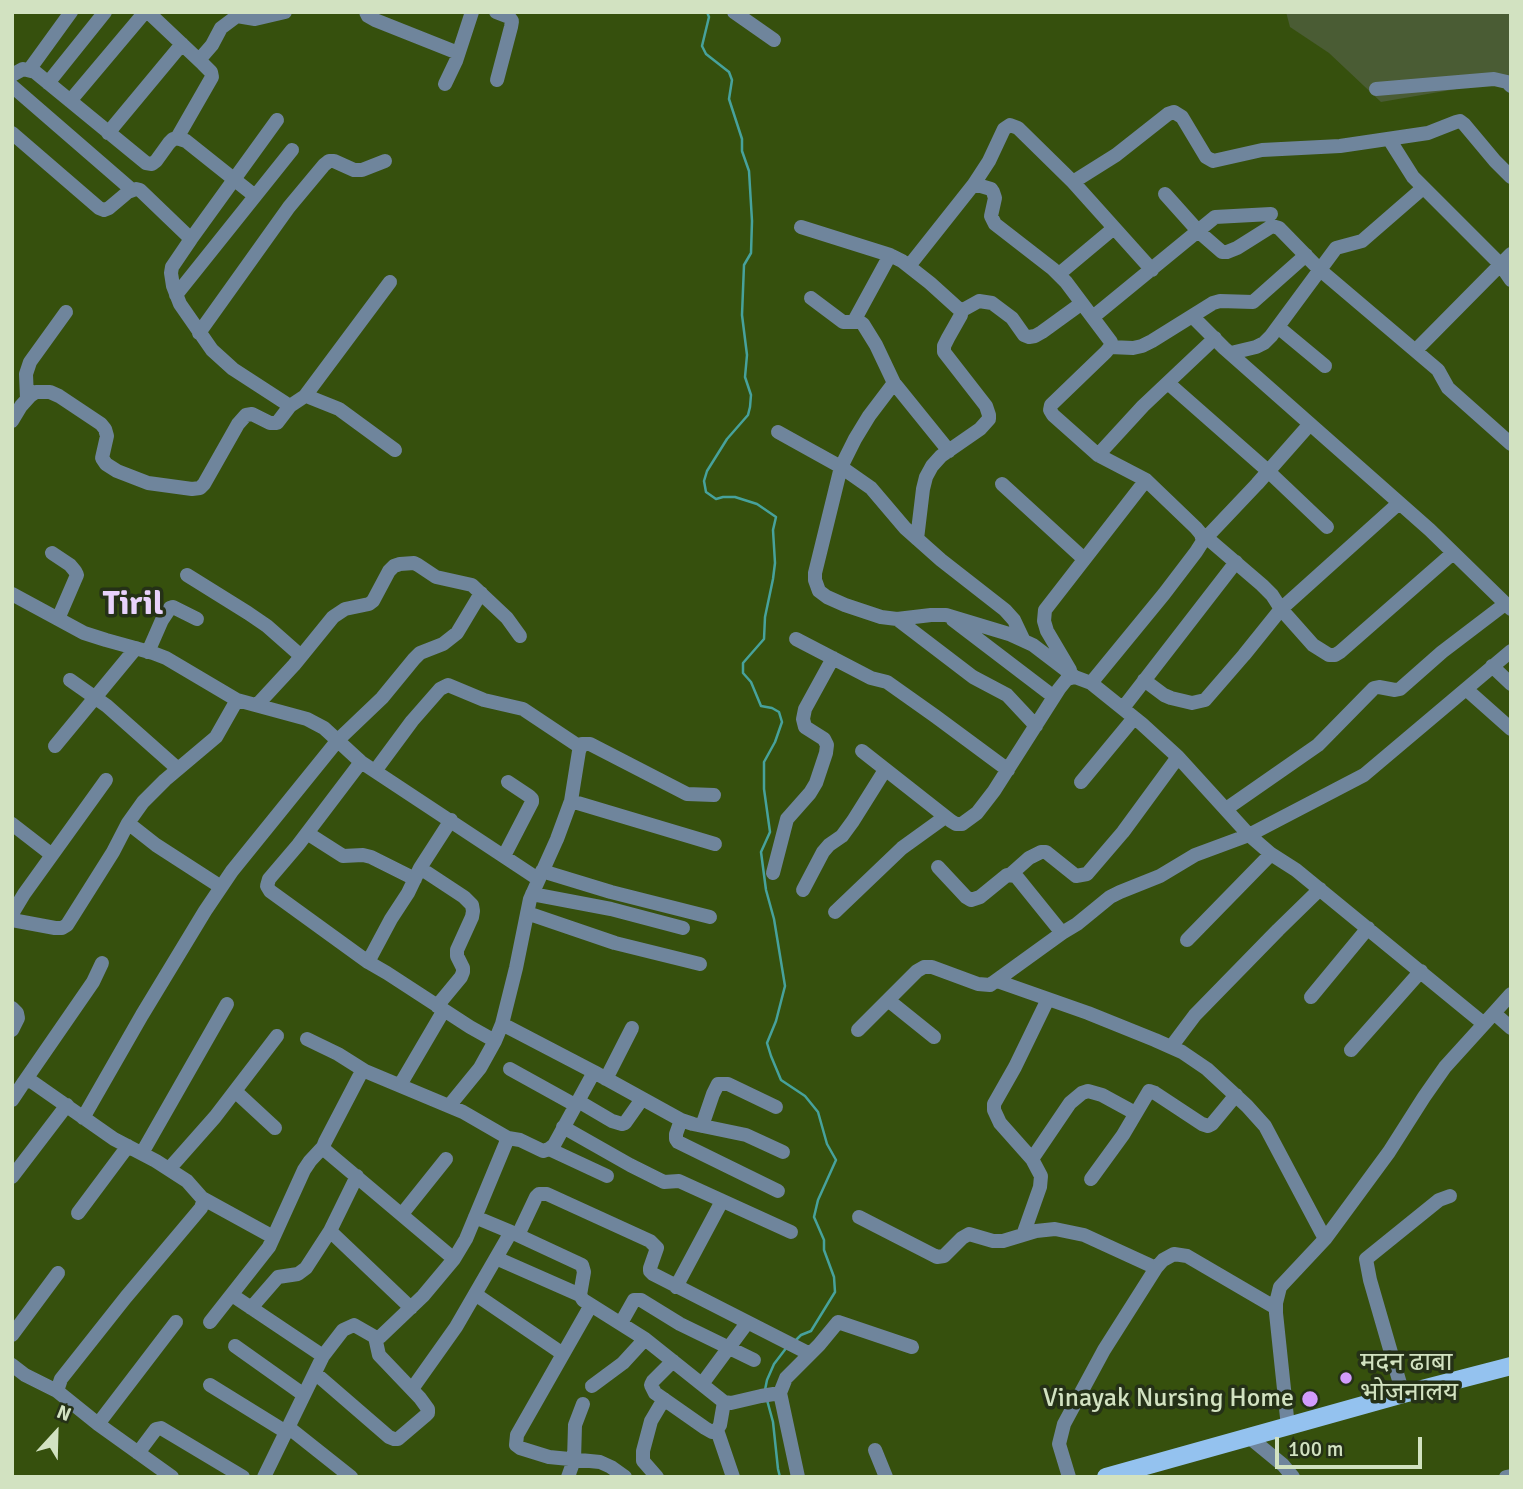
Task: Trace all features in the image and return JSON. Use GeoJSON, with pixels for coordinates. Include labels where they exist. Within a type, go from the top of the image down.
{"type":"FeatureCollection","features":[{"type":"Feature","properties":{"kind":"main road"},"geometry":{"type":"LineString","coordinates":[[1105,1477],[1511,1366]]}},
{"type":"Feature","properties":{"kind":"street"},"geometry":{"type":"LineString","coordinates":[[29,69],[71,12]]}},
{"type":"Feature","properties":{"kind":"street"},"geometry":{"type":"LineString","coordinates":[[48,83],[105,12]]}},
{"type":"Feature","properties":{"kind":"street"},"geometry":{"type":"LineString","coordinates":[[12,75],[23,69],[36,72],[70,102],[139,159],[152,164],[169,143],[177,138],[212,77],[211,72],[199,60],[146,12],[70,102]]}},
{"type":"Feature","properties":{"kind":"street"},"geometry":{"type":"LineString","coordinates":[[199,60],[212,45],[221,28],[237,16],[255,19],[285,12]]}},
{"type":"Feature","properties":{"kind":"street"},"geometry":{"type":"LineString","coordinates":[[366,12],[375,20],[458,53]]}},
{"type":"Feature","properties":{"kind":"street"},"geometry":{"type":"LineString","coordinates":[[445,84],[472,12]]}},
{"type":"Feature","properties":{"kind":"street"},"geometry":{"type":"LineString","coordinates":[[496,12],[512,21],[497,80]]}},
{"type":"Feature","properties":{"kind":"street"},"geometry":{"type":"LineString","coordinates":[[734,12],[774,40]]}},
{"type":"Feature","properties":{"kind":"street"},"geometry":{"type":"LineString","coordinates":[[108,133],[182,44]]}},
{"type":"Feature","properties":{"kind":"street"},"geometry":{"type":"LineString","coordinates":[[1376,89],[1494,79],[1507,82],[1511,86]]}},
{"type":"Feature","properties":{"kind":"street"},"geometry":{"type":"LineString","coordinates":[[12,86],[132,190]]}},
{"type":"Feature","properties":{"kind":"street"},"geometry":{"type":"LineString","coordinates":[[1073,182],[1116,155],[1174,112],[1182,117],[1206,157],[1211,160],[1262,150],[1340,146],[1428,133],[1460,121],[1511,177]]}},
{"type":"Feature","properties":{"kind":"street"},"geometry":{"type":"LineString","coordinates":[[278,121],[191,239],[172,267],[171,273],[176,295],[185,313],[223,362],[286,411]]}},
{"type":"Feature","properties":{"kind":"street"},"geometry":{"type":"LineString","coordinates":[[909,266],[974,184],[989,161],[1004,129],[1010,125],[1018,128],[1073,182],[1152,270]]}},
{"type":"Feature","properties":{"kind":"street"},"geometry":{"type":"LineString","coordinates":[[12,132],[99,208],[109,208],[132,190],[140,190],[191,239]]}},
{"type":"Feature","properties":{"kind":"street"},"geometry":{"type":"LineString","coordinates":[[177,138],[186,141],[255,196]]}},
{"type":"Feature","properties":{"kind":"street"},"geometry":{"type":"LineString","coordinates":[[1389,139],[1404,165],[1423,188],[1505,259],[1511,280]]}},
{"type":"Feature","properties":{"kind":"street"},"geometry":{"type":"LineString","coordinates":[[176,295],[292,150]]}},
{"type":"Feature","properties":{"kind":"street"},"geometry":{"type":"LineString","coordinates":[[199,333],[289,206],[324,165],[334,160],[354,170],[362,170],[385,160]]}},
{"type":"Feature","properties":{"kind":"street"},"geometry":{"type":"LineString","coordinates":[[974,184],[991,189],[995,198],[991,216],[995,224],[1059,274],[1111,342],[1111,347]]}},
{"type":"Feature","properties":{"kind":"street"},"geometry":{"type":"LineString","coordinates":[[1231,353],[1264,343],[1336,248],[1362,241],[1423,188]]}},
{"type":"Feature","properties":{"kind":"street"},"geometry":{"type":"LineString","coordinates":[[1165,194],[1199,232],[1218,249],[1227,253],[1269,227],[1274,225],[1279,228],[1319,269],[1438,370],[1448,388],[1511,444]]}},
{"type":"Feature","properties":{"kind":"street"},"geometry":{"type":"LineString","coordinates":[[1093,317],[1215,217],[1271,214]]}},
{"type":"Feature","properties":{"kind":"street"},"geometry":{"type":"LineString","coordinates":[[801,227],[890,255],[909,266],[961,311]]}},
{"type":"Feature","properties":{"kind":"street"},"geometry":{"type":"LineString","coordinates":[[1059,274],[1114,228]]}},
{"type":"Feature","properties":{"kind":"street"},"geometry":{"type":"LineString","coordinates":[[855,321],[890,255]]}},
{"type":"Feature","properties":{"kind":"street"},"geometry":{"type":"LineString","coordinates":[[1306,255],[1252,302],[1213,303],[1142,346],[1111,347],[1051,404],[1050,410],[1098,455],[1146,480],[1204,539],[1236,562],[1272,594],[1281,609],[1313,645],[1329,655],[1335,655],[1351,643],[1453,553]]}},
{"type":"Feature","properties":{"kind":"street"},"geometry":{"type":"LineString","coordinates":[[1416,350],[1505,259]]}},
{"type":"Feature","properties":{"kind":"street"},"geometry":{"type":"LineString","coordinates":[[12,421],[21,406],[36,392],[50,392],[96,419],[105,429],[107,436],[102,458],[106,464],[148,483],[200,488],[246,415],[252,414],[270,423],[277,423],[286,411],[304,396],[390,282]]}},
{"type":"Feature","properties":{"kind":"street"},"geometry":{"type":"LineString","coordinates":[[811,298],[843,322],[860,322],[869,331],[894,383],[949,450]]}},
{"type":"Feature","properties":{"kind":"street"},"geometry":{"type":"LineString","coordinates":[[961,311],[979,301],[992,303],[1029,337],[1042,332],[1082,303]]}},
{"type":"Feature","properties":{"kind":"street"},"geometry":{"type":"LineString","coordinates":[[917,539],[923,489],[932,466],[989,419],[986,406],[944,352],[944,346],[961,311]]}},
{"type":"Feature","properties":{"kind":"street"},"geometry":{"type":"LineString","coordinates":[[27,399],[26,374],[30,362],[66,313]]}},
{"type":"Feature","properties":{"kind":"street"},"geometry":{"type":"LineString","coordinates":[[1193,317],[1399,503],[1508,607],[1442,652],[1402,688],[1374,688],[1318,745],[1226,810]]}},
{"type":"Feature","properties":{"kind":"street"},"geometry":{"type":"LineString","coordinates":[[1278,327],[1325,366]]}},
{"type":"Feature","properties":{"kind":"street"},"geometry":{"type":"LineString","coordinates":[[1098,455],[1143,406],[1215,338]]}},
{"type":"Feature","properties":{"kind":"street"},"geometry":{"type":"LineString","coordinates":[[894,383],[855,439],[841,467],[815,573],[819,591],[827,597],[869,614],[897,619],[946,615],[1023,639],[1075,677],[1091,683],[1129,713],[1178,757],[1249,835],[1271,854],[1296,870],[1421,971],[1489,1018],[1511,1028]]}},
{"type":"Feature","properties":{"kind":"street"},"geometry":{"type":"LineString","coordinates":[[1168,383],[1327,527]]}},
{"type":"Feature","properties":{"kind":"street"},"geometry":{"type":"LineString","coordinates":[[304,396],[339,409],[395,450]]}},
{"type":"Feature","properties":{"kind":"street"},"geometry":{"type":"LineString","coordinates":[[1091,683],[1164,594],[1204,539],[1310,424]]}},
{"type":"Feature","properties":{"kind":"street"},"geometry":{"type":"LineString","coordinates":[[778,432],[841,467],[871,488],[917,539],[1005,610],[1014,620],[1023,639]]}},
{"type":"Feature","properties":{"kind":"street"},"geometry":{"type":"LineString","coordinates":[[1075,677],[1047,631],[1045,610],[1146,480]]}},
{"type":"Feature","properties":{"kind":"street"},"geometry":{"type":"LineString","coordinates":[[1002,484],[1084,559]]}},
{"type":"Feature","properties":{"kind":"street"},"geometry":{"type":"LineString","coordinates":[[1144,680],[1171,698],[1192,703],[1205,700],[1281,609],[1399,503]]}},
{"type":"Feature","properties":{"kind":"street"},"geometry":{"type":"LineString","coordinates":[[52,553],[70,565],[76,575],[58,619]]}},
{"type":"Feature","properties":{"kind":"street"},"geometry":{"type":"LineString","coordinates":[[1081,782],[1129,713],[1144,680],[1236,562]]}},
{"type":"Feature","properties":{"kind":"street"},"geometry":{"type":"LineString","coordinates":[[257,705],[338,612],[373,601],[389,571],[400,564],[418,565],[436,577],[472,585],[507,618],[520,636]]}},
{"type":"Feature","properties":{"kind":"street"},"geometry":{"type":"LineString","coordinates":[[187,575],[248,612],[302,656]]}},
{"type":"Feature","properties":{"kind":"street"},"geometry":{"type":"LineString","coordinates":[[83,1118],[142,1015],[232,871],[338,740],[382,698],[414,659],[421,653],[443,644],[457,633],[481,593]]}},
{"type":"Feature","properties":{"kind":"street"},"geometry":{"type":"LineString","coordinates":[[12,594],[84,633],[166,658],[237,700],[307,719],[324,728],[361,762],[504,856],[540,875],[710,917]]}},
{"type":"Feature","properties":{"kind":"street"},"geometry":{"type":"LineString","coordinates":[[55,746],[95,697],[142,650],[170,608],[197,619]]}},
{"type":"Feature","properties":{"kind":"street"},"geometry":{"type":"LineString","coordinates":[[946,615],[1054,697]]}},
{"type":"Feature","properties":{"kind":"street"},"geometry":{"type":"LineString","coordinates":[[897,619],[973,677],[1007,695],[1036,726]]}},
{"type":"Feature","properties":{"kind":"street"},"geometry":{"type":"LineString","coordinates":[[796,639],[900,690],[1007,771]]}},
{"type":"Feature","properties":{"kind":"street"},"geometry":{"type":"LineString","coordinates":[[858,1030],[924,967],[932,967],[985,985],[997,981],[1110,897],[1160,876],[1195,855],[1249,835],[1364,775],[1511,651]]}},
{"type":"Feature","properties":{"kind":"street"},"geometry":{"type":"LineString","coordinates":[[773,873],[786,819],[810,793],[826,753],[827,745],[824,739],[806,727],[803,719],[805,709],[834,658]]}},
{"type":"Feature","properties":{"kind":"street"},"geometry":{"type":"LineString","coordinates":[[1492,666],[1511,684]]}},
{"type":"Feature","properties":{"kind":"street"},"geometry":{"type":"LineString","coordinates":[[862,751],[945,817],[956,824],[962,824],[977,813],[1054,697],[1068,679],[1075,677]]}},
{"type":"Feature","properties":{"kind":"street"},"geometry":{"type":"LineString","coordinates":[[70,680],[107,706],[178,769]]}},
{"type":"Feature","properties":{"kind":"street"},"geometry":{"type":"LineString","coordinates":[[375,771],[444,685],[484,700],[523,709],[580,747]]}},
{"type":"Feature","properties":{"kind":"street"},"geometry":{"type":"LineString","coordinates":[[1466,689],[1511,729]]}},
{"type":"Feature","properties":{"kind":"street"},"geometry":{"type":"LineString","coordinates":[[12,920],[55,928],[67,925],[143,802],[164,780],[216,737],[237,700]]}},
{"type":"Feature","properties":{"kind":"street"},"geometry":{"type":"LineString","coordinates":[[449,1106],[480,1068],[502,1024],[532,894],[571,801],[582,744],[590,744],[687,794],[714,795]]}},
{"type":"Feature","properties":{"kind":"street"},"geometry":{"type":"LineString","coordinates":[[938,867],[971,900],[980,897],[1002,877],[1011,874],[1029,858],[1041,852],[1045,852],[1076,876],[1087,874],[1123,832],[1178,757]]}},
{"type":"Feature","properties":{"kind":"street"},"geometry":{"type":"LineString","coordinates":[[361,762],[267,886],[270,891],[368,962],[495,1041]]}},
{"type":"Feature","properties":{"kind":"street"},"geometry":{"type":"LineString","coordinates":[[803,890],[823,852],[828,845],[842,836],[885,770]]}},
{"type":"Feature","properties":{"kind":"street"},"geometry":{"type":"LineString","coordinates":[[12,914],[106,780]]}},
{"type":"Feature","properties":{"kind":"street"},"geometry":{"type":"LineString","coordinates":[[504,856],[531,802],[528,796],[508,782]]}},
{"type":"Feature","properties":{"kind":"street"},"geometry":{"type":"LineString","coordinates":[[571,801],[716,844]]}},
{"type":"Feature","properties":{"kind":"street"},"geometry":{"type":"LineString","coordinates":[[835,912],[902,848],[945,817]]}},
{"type":"Feature","properties":{"kind":"street"},"geometry":{"type":"LineString","coordinates":[[368,962],[451,820]]}},
{"type":"Feature","properties":{"kind":"street"},"geometry":{"type":"LineString","coordinates":[[128,823],[156,845],[221,887]]}},
{"type":"Feature","properties":{"kind":"street"},"geometry":{"type":"LineString","coordinates":[[12,824],[52,855]]}},
{"type":"Feature","properties":{"kind":"street"},"geometry":{"type":"LineString","coordinates":[[307,833],[344,856],[363,855],[418,874],[464,897],[472,905],[473,911],[457,950],[463,972],[400,1085]]}},
{"type":"Feature","properties":{"kind":"street"},"geometry":{"type":"LineString","coordinates":[[1186,940],[1271,854]]}},
{"type":"Feature","properties":{"kind":"street"},"geometry":{"type":"LineString","coordinates":[[1011,874],[1020,880],[1062,933]]}},
{"type":"Feature","properties":{"kind":"street"},"geometry":{"type":"LineString","coordinates":[[1171,1047],[1195,1015],[1320,889]]}},
{"type":"Feature","properties":{"kind":"street"},"geometry":{"type":"LineString","coordinates":[[532,894],[611,909],[683,928]]}},
{"type":"Feature","properties":{"kind":"street"},"geometry":{"type":"LineString","coordinates":[[527,913],[615,943],[700,964]]}},
{"type":"Feature","properties":{"kind":"street"},"geometry":{"type":"LineString","coordinates":[[1311,997],[1368,928]]}},
{"type":"Feature","properties":{"kind":"street"},"geometry":{"type":"LineString","coordinates":[[12,1100],[93,982],[102,963]]}},
{"type":"Feature","properties":{"kind":"street"},"geometry":{"type":"LineString","coordinates":[[1351,1050],[1421,971]]}},
{"type":"Feature","properties":{"kind":"street"},"geometry":{"type":"LineString","coordinates":[[997,981],[1088,1013],[1171,1047],[1200,1064],[1236,1095],[1265,1126],[1325,1239]]}},
{"type":"Feature","properties":{"kind":"street"},"geometry":{"type":"LineString","coordinates":[[1288,1427],[1276,1308],[1280,1287],[1325,1239],[1389,1152],[1445,1067],[1511,994]]}},
{"type":"Feature","properties":{"kind":"street"},"geometry":{"type":"LineString","coordinates":[[1023,1235],[1040,1187],[1041,1176],[1032,1159],[1000,1123],[993,1110],[1048,999]]}},
{"type":"Feature","properties":{"kind":"street"},"geometry":{"type":"LineString","coordinates":[[888,1000],[934,1037]]}},
{"type":"Feature","properties":{"kind":"street"},"geometry":{"type":"LineString","coordinates":[[142,1153],[227,1004]]}},
{"type":"Feature","properties":{"kind":"street"},"geometry":{"type":"LineString","coordinates":[[12,1008],[18,1018],[12,1030]]}},
{"type":"Feature","properties":{"kind":"street"},"geometry":{"type":"LineString","coordinates":[[502,1024],[681,1120],[746,1135],[783,1152]]}},
{"type":"Feature","properties":{"kind":"street"},"geometry":{"type":"LineString","coordinates":[[307,1039],[365,1071],[463,1112],[508,1138],[543,1150],[554,1145],[576,1103],[600,1075],[632,1028]]}},
{"type":"Feature","properties":{"kind":"street"},"geometry":{"type":"LineString","coordinates":[[169,1169],[215,1117],[277,1036]]}},
{"type":"Feature","properties":{"kind":"street"},"geometry":{"type":"LineString","coordinates":[[510,1069],[622,1124],[642,1098]]}},
{"type":"Feature","properties":{"kind":"street"},"geometry":{"type":"LineString","coordinates":[[210,1322],[269,1247],[304,1170],[323,1147],[361,1073],[365,1071]]}},
{"type":"Feature","properties":{"kind":"street"},"geometry":{"type":"LineString","coordinates":[[24,1082],[36,1083],[114,1139],[187,1181],[202,1198],[273,1237]]}},
{"type":"Feature","properties":{"kind":"street"},"geometry":{"type":"LineString","coordinates":[[702,1126],[718,1084],[728,1084],[776,1107]]}},
{"type":"Feature","properties":{"kind":"street"},"geometry":{"type":"LineString","coordinates":[[235,1091],[275,1128]]}},
{"type":"Feature","properties":{"kind":"street"},"geometry":{"type":"LineString","coordinates":[[1091,1179],[1150,1091],[1208,1126],[1236,1095]]}},
{"type":"Feature","properties":{"kind":"street"},"geometry":{"type":"LineString","coordinates":[[1032,1159],[1070,1103],[1082,1093],[1094,1092],[1102,1095],[1135,1113]]}},
{"type":"Feature","properties":{"kind":"street"},"geometry":{"type":"LineString","coordinates":[[12,1177],[67,1105]]}},
{"type":"Feature","properties":{"kind":"street"},"geometry":{"type":"LineString","coordinates":[[681,1120],[676,1134],[678,1142],[778,1191]]}},
{"type":"Feature","properties":{"kind":"street"},"geometry":{"type":"LineString","coordinates":[[563,1127],[630,1166],[664,1182],[679,1181],[791,1232]]}},
{"type":"Feature","properties":{"kind":"street"},"geometry":{"type":"LineString","coordinates":[[264,1477],[323,1356],[343,1330],[354,1325],[380,1337],[411,1308],[454,1259],[467,1239],[508,1138]]}},
{"type":"Feature","properties":{"kind":"street"},"geometry":{"type":"LineString","coordinates":[[78,1213],[128,1146]]}},
{"type":"Feature","properties":{"kind":"street"},"geometry":{"type":"LineString","coordinates":[[323,1147],[454,1259]]}},
{"type":"Feature","properties":{"kind":"street"},"geometry":{"type":"LineString","coordinates":[[549,1149],[607,1176]]}},
{"type":"Feature","properties":{"kind":"street"},"geometry":{"type":"LineString","coordinates":[[402,1214],[446,1159]]}},
{"type":"Feature","properties":{"kind":"street"},"geometry":{"type":"LineString","coordinates":[[251,1308],[278,1277],[298,1274],[306,1268],[330,1231],[357,1176]]}},
{"type":"Feature","properties":{"kind":"street"},"geometry":{"type":"LineString","coordinates":[[412,1389],[456,1327],[496,1258],[539,1194],[547,1195],[654,1244],[657,1251],[650,1271],[676,1287],[797,1348]]}},
{"type":"Feature","properties":{"kind":"street"},"geometry":{"type":"LineString","coordinates":[[1403,1394],[1366,1259],[1439,1200],[1450,1196]]}},
{"type":"Feature","properties":{"kind":"street"},"geometry":{"type":"LineString","coordinates":[[57,1391],[61,1379],[201,1208],[202,1198]]}},
{"type":"Feature","properties":{"kind":"street"},"geometry":{"type":"LineString","coordinates":[[676,1287],[722,1201]]}},
{"type":"Feature","properties":{"kind":"street"},"geometry":{"type":"LineString","coordinates":[[475,1217],[582,1265],[584,1272],[586,1300],[563,1354],[517,1435],[516,1445],[549,1457],[600,1462],[625,1477]]}},
{"type":"Feature","properties":{"kind":"street"},"geometry":{"type":"LineString","coordinates":[[859,1217],[940,1257],[965,1236],[974,1235],[998,1241],[1055,1229],[1084,1235],[1156,1268]]}},
{"type":"Feature","properties":{"kind":"street"},"geometry":{"type":"LineString","coordinates":[[330,1231],[411,1308]]}},
{"type":"Feature","properties":{"kind":"street"},"geometry":{"type":"LineString","coordinates":[[1069,1477],[1059,1444],[1063,1424],[1104,1350],[1163,1260],[1174,1254],[1187,1256],[1276,1308]]}},
{"type":"Feature","properties":{"kind":"street"},"geometry":{"type":"LineString","coordinates":[[496,1258],[586,1300],[645,1339],[724,1402],[731,1404],[771,1394],[786,1378],[797,1348],[838,1322],[912,1347]]}},
{"type":"Feature","properties":{"kind":"street"},"geometry":{"type":"LineString","coordinates":[[12,1335],[58,1272]]}},
{"type":"Feature","properties":{"kind":"street"},"geometry":{"type":"LineString","coordinates":[[475,1294],[563,1354]]}},
{"type":"Feature","properties":{"kind":"street"},"geometry":{"type":"LineString","coordinates":[[232,1295],[323,1356]]}},
{"type":"Feature","properties":{"kind":"street"},"geometry":{"type":"LineString","coordinates":[[621,1323],[634,1300],[641,1300],[680,1324],[754,1360]]}},
{"type":"Feature","properties":{"kind":"street"},"geometry":{"type":"LineString","coordinates":[[98,1424],[176,1322]]}},
{"type":"Feature","properties":{"kind":"street"},"geometry":{"type":"LineString","coordinates":[[702,1384],[747,1323]]}},
{"type":"Feature","properties":{"kind":"street"},"geometry":{"type":"LineString","coordinates":[[315,1373],[394,1439],[398,1439],[428,1413],[425,1404],[379,1355],[375,1337]]}},
{"type":"Feature","properties":{"kind":"street"},"geometry":{"type":"LineString","coordinates":[[592,1387],[623,1363],[645,1339]]}},
{"type":"Feature","properties":{"kind":"street"},"geometry":{"type":"LineString","coordinates":[[235,1346],[304,1395]]}},
{"type":"Feature","properties":{"kind":"street"},"geometry":{"type":"LineString","coordinates":[[673,1361],[653,1381],[651,1385],[656,1393],[712,1432],[720,1425],[724,1402]]}},
{"type":"Feature","properties":{"kind":"street"},"geometry":{"type":"LineString","coordinates":[[12,1365],[25,1375],[57,1391],[172,1477]]}},
{"type":"Feature","properties":{"kind":"street"},"geometry":{"type":"LineString","coordinates":[[210,1385],[287,1429],[351,1477]]}},
{"type":"Feature","properties":{"kind":"street"},"geometry":{"type":"LineString","coordinates":[[771,1394],[798,1477]]}},
{"type":"Feature","properties":{"kind":"street"},"geometry":{"type":"LineString","coordinates":[[657,1477],[643,1461],[643,1451],[651,1421],[664,1398]]}},
{"type":"Feature","properties":{"kind":"street"},"geometry":{"type":"LineString","coordinates":[[568,1477],[574,1460],[575,1425],[583,1404]]}},
{"type":"Feature","properties":{"kind":"street"},"geometry":{"type":"LineString","coordinates":[[138,1453],[156,1429],[161,1428],[243,1477]]}},
{"type":"Feature","properties":{"kind":"street"},"geometry":{"type":"LineString","coordinates":[[717,1430],[733,1477]]}},
{"type":"Feature","properties":{"kind":"street"},"geometry":{"type":"LineString","coordinates":[[1249,1437],[1283,1465],[1293,1477]]}},
{"type":"Feature","properties":{"kind":"street"},"geometry":{"type":"LineString","coordinates":[[875,1450],[886,1477]]}},
{"type":"Feature","properties":{"kind":"green space"},"geometry":{"type":"Polygon","coordinates":[[[1286,12],[1511,12],[1511,81],[1381,102],[1329,53],[1290,27],[1286,12]]]}},
{"type":"Feature","properties":{"kind":"waterway"},"geometry":{"type":"LineString","coordinates":[[707,12],[709,17],[702,46],[706,54],[729,72],[732,80],[729,99],[749,171],[751,253],[744,265],[742,315],[747,355],[745,377],[751,395],[748,415],[727,439],[707,471],[704,481],[706,492],[716,499],[735,497],[757,504],[776,517],[773,530],[775,563],[765,617],[764,639],[743,663],[743,673],[751,682],[761,706],[779,712],[782,722],[764,762],[764,789],[770,832],[761,852],[785,986],[767,1043],[781,1080],[805,1096],[818,1112],[827,1144],[836,1160],[818,1200],[814,1217],[824,1240],[824,1250],[834,1277],[835,1292],[811,1331],[795,1341]]}},
{"type":"Feature","properties":{"kind":"waterway"},"geometry":{"type":"LineString","coordinates":[[765,1390],[774,1364],[787,1347]]}},
{"type":"Feature","properties":{"kind":"waterway"},"geometry":{"type":"LineString","coordinates":[[767,1400],[773,1422],[780,1477]]}},
{"type":"Feature","properties":{"kind":"place","name":"मदन ढाबा भोजनालय"},"geometry":{"type":"Point","coordinates":[1346,1378]}},
{"type":"Feature","properties":{"kind":"place","name":"Vinayak Nursing Home"},"geometry":{"type":"Point","coordinates":[1310,1399]}},
{"type":"Feature","properties":{"kind":"district","name":"Tiril"},"geometry":{"type":"Point","coordinates":[133,605]}}]}
